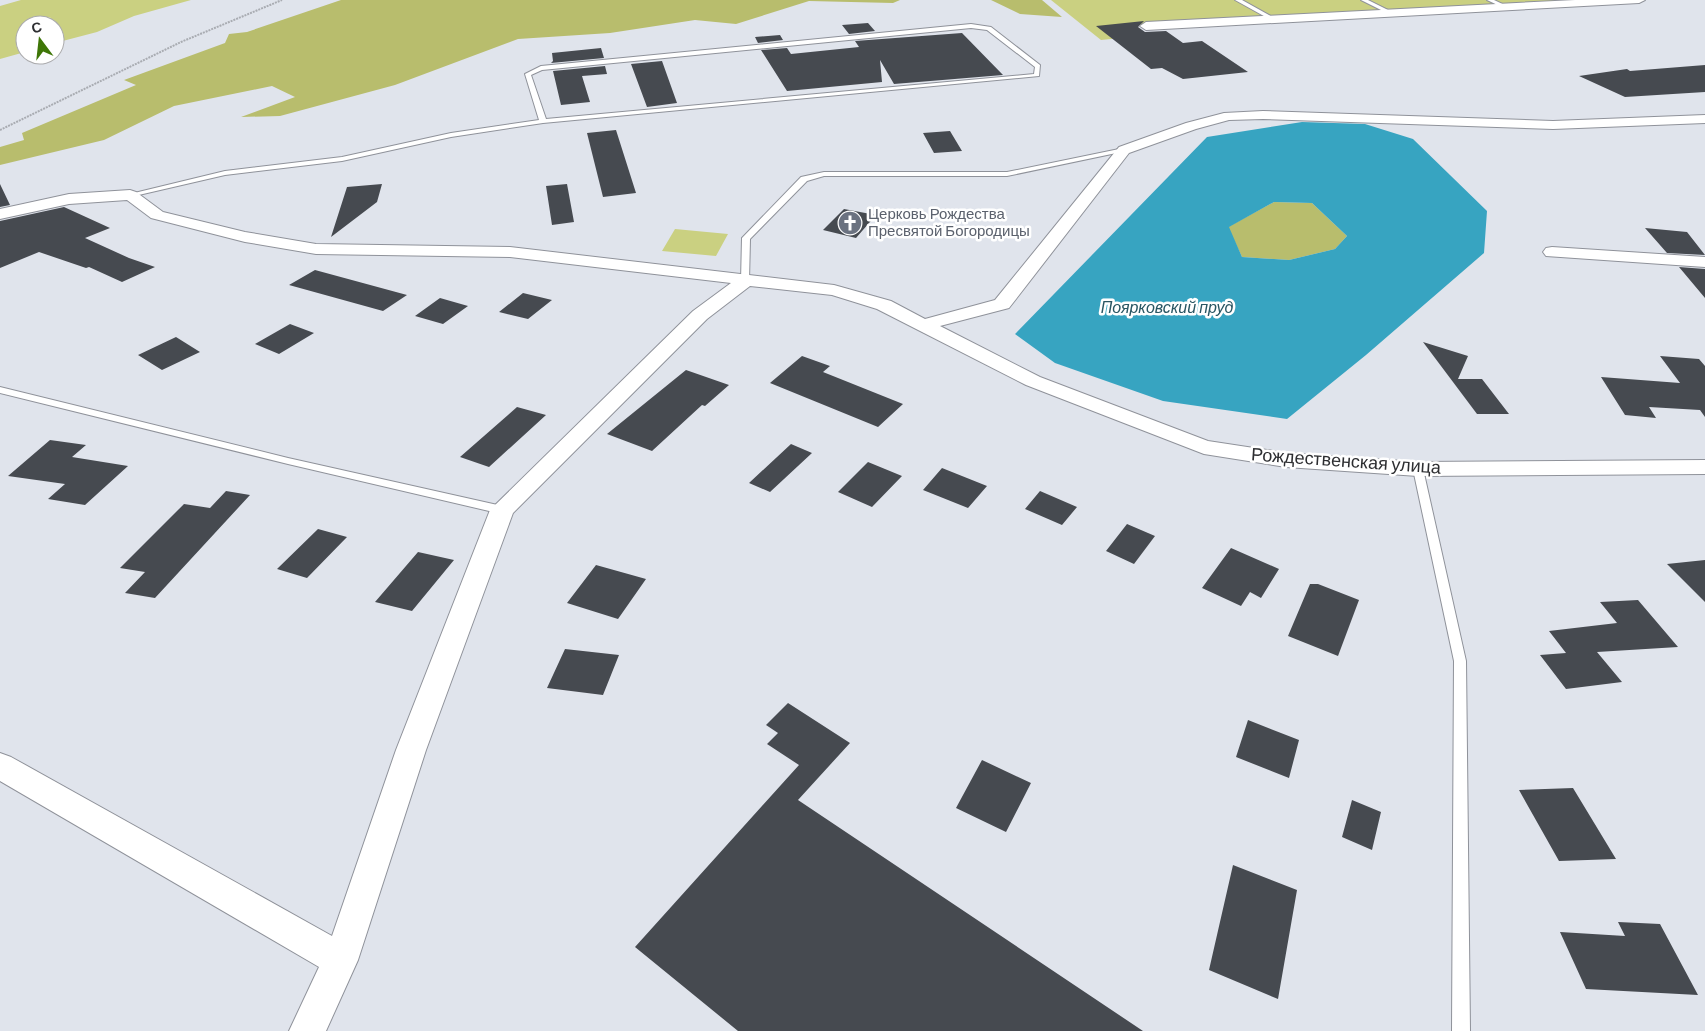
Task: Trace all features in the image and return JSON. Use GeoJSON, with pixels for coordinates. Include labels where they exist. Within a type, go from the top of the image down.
{"type":"FeatureCollection","features":[{"type":"Feature","properties":{"kind":"street"},"geometry":{"type":"LineString","coordinates":[[1146,26],[1639,0]]}},
{"type":"Feature","properties":{"kind":"street"},"geometry":{"type":"LineString","coordinates":[[923,325],[1002,304],[1124,150],[1190,126],[1229,116],[1263,115],[1553,125],[1705,119]]}},
{"type":"Feature","properties":{"kind":"street"},"geometry":{"type":"LineString","coordinates":[[0,214],[69,199],[130,195]]}},
{"type":"Feature","properties":{"kind":"street","name":"Рождественская улица"},"geometry":{"type":"LineString","coordinates":[[130,195],[157,216],[244,237],[316,249],[510,252],[834,290],[884,305],[1033,381],[1204,447],[1286,460],[1418,469],[1705,467]]}},
{"type":"Feature","properties":{"kind":"street"},"geometry":{"type":"LineString","coordinates":[[1552,252],[1705,262]]}},
{"type":"Feature","properties":{"kind":"street"},"geometry":{"type":"LineString","coordinates":[[307,1031],[341,960],[412,750],[502,510],[700,315],[745,281]]}},
{"type":"Feature","properties":{"kind":"street"},"geometry":{"type":"LineString","coordinates":[[0,766],[341,960]]}},
{"type":"Feature","properties":{"kind":"lane"},"geometry":{"type":"LineString","coordinates":[[1238,0],[1273,19]]}},
{"type":"Feature","properties":{"kind":"lane"},"geometry":{"type":"LineString","coordinates":[[1364,0],[1391,13]]}},
{"type":"Feature","properties":{"kind":"lane"},"geometry":{"type":"LineString","coordinates":[[1490,0],[1508,8]]}},
{"type":"Feature","properties":{"kind":"lane"},"geometry":{"type":"LineString","coordinates":[[130,195],[225,173],[342,159],[451,135],[543,121],[1014,78],[1037,74],[1038,66],[989,28],[971,26],[540,68],[528,74],[543,121]]}},
{"type":"Feature","properties":{"kind":"lane"},"geometry":{"type":"LineString","coordinates":[[745,281],[746,238],[804,179],[824,174],[1007,174],[1124,150]]}},
{"type":"Feature","properties":{"kind":"lane"},"geometry":{"type":"LineString","coordinates":[[0,390],[288,461],[502,510]]}},
{"type":"Feature","properties":{"kind":"lane"},"geometry":{"type":"LineString","coordinates":[[1418,469],[1460,661],[1461,1031]]}},
{"type":"Feature","properties":{"kind":"path"},"geometry":{"type":"LineString","coordinates":[[0,130],[182,42],[282,0]]}},
{"type":"Feature","properties":{"kind":"green space"},"geometry":{"type":"Polygon","coordinates":[[[21,0],[191,0],[134,16],[97,32],[65,40],[65,15],[15,15],[15,55],[0,59],[0,6],[21,0]]]}},
{"type":"Feature","properties":{"kind":"green space"},"geometry":{"type":"Polygon","coordinates":[[[341,0],[900,0],[893,3],[809,1],[736,24],[695,20],[610,33],[518,39],[395,85],[280,116],[241,117],[295,97],[272,86],[174,106],[104,140],[0,165],[0,147],[24,140],[22,133],[136,85],[124,80],[225,43],[229,34],[247,32],[341,0]]]}},
{"type":"Feature","properties":{"kind":"green space"},"geometry":{"type":"Polygon","coordinates":[[[991,0],[1042,0],[1062,17],[1020,14],[991,0]]]}},
{"type":"Feature","properties":{"kind":"green space"},"geometry":{"type":"Polygon","coordinates":[[[1051,0],[1597,0],[1135,25],[1141,36],[1101,40],[1051,0]]]}},
{"type":"Feature","properties":{"kind":"green space"},"geometry":{"type":"Polygon","coordinates":[[[1274,202],[1312,203],[1347,236],[1335,249],[1289,260],[1242,257],[1228,227],[1274,202]]]}},
{"type":"Feature","properties":{"kind":"green space"},"geometry":{"type":"Polygon","coordinates":[[[675,229],[728,234],[716,256],[662,251],[675,229]]]}},
{"type":"Feature","properties":{"kind":"water","name":"Поярковский пруд"},"geometry":{"type":"Polygon","coordinates":[[[1302,122],[1365,124],[1413,139],[1487,211],[1484,253],[1366,355],[1287,419],[1163,401],[1055,363],[1015,334],[1207,137],[1302,122]],[[1274,202],[1229,227],[1242,257],[1289,260],[1335,249],[1347,236],[1312,203],[1274,202]]]}},
{"type":"Feature","properties":{"kind":"building"},"geometry":{"type":"Polygon","coordinates":[[[1144,21],[1138,27],[1145,32],[1166,31],[1183,43],[1202,41],[1248,72],[1183,79],[1162,68],[1151,69],[1096,26],[1144,21]]]}},
{"type":"Feature","properties":{"kind":"building"},"geometry":{"type":"Polygon","coordinates":[[[868,23],[875,31],[849,34],[842,25],[868,23]]]}},
{"type":"Feature","properties":{"kind":"building"},"geometry":{"type":"Polygon","coordinates":[[[962,33],[1003,75],[894,84],[880,60],[882,82],[787,91],[761,50],[787,48],[791,54],[859,47],[855,41],[962,33]]]}},
{"type":"Feature","properties":{"kind":"building"},"geometry":{"type":"Polygon","coordinates":[[[780,35],[783,40],[758,43],[755,37],[780,35]]]}},
{"type":"Feature","properties":{"kind":"building"},"geometry":{"type":"Polygon","coordinates":[[[601,48],[604,58],[551,63],[553,61],[552,53],[601,48]]]}},
{"type":"Feature","properties":{"kind":"building"},"geometry":{"type":"Polygon","coordinates":[[[662,61],[677,103],[647,107],[631,64],[662,61]]]}},
{"type":"Feature","properties":{"kind":"building"},"geometry":{"type":"Polygon","coordinates":[[[1705,65],[1705,92],[1625,97],[1579,76],[1627,69],[1630,71],[1705,65]]]}},
{"type":"Feature","properties":{"kind":"building"},"geometry":{"type":"Polygon","coordinates":[[[605,66],[607,74],[582,76],[590,102],[561,105],[553,71],[605,66]]]}},
{"type":"Feature","properties":{"kind":"building"},"geometry":{"type":"Polygon","coordinates":[[[616,130],[636,193],[603,197],[587,133],[616,130]]]}},
{"type":"Feature","properties":{"kind":"building"},"geometry":{"type":"Polygon","coordinates":[[[950,131],[962,151],[934,153],[923,133],[950,131]]]}},
{"type":"Feature","properties":{"kind":"building"},"geometry":{"type":"Polygon","coordinates":[[[0,184],[10,205],[0,207],[0,184]]]}},
{"type":"Feature","properties":{"kind":"building"},"geometry":{"type":"Polygon","coordinates":[[[382,184],[377,202],[331,237],[347,187],[382,184]]]}},
{"type":"Feature","properties":{"kind":"building"},"geometry":{"type":"Polygon","coordinates":[[[567,184],[574,222],[552,225],[546,186],[567,184]]]}},
{"type":"Feature","properties":{"kind":"building"},"geometry":{"type":"Polygon","coordinates":[[[64,207],[110,228],[85,238],[129,258],[155,267],[122,282],[89,267],[86,268],[39,252],[0,268],[0,221],[64,207]]]}},
{"type":"Feature","properties":{"kind":"building","name":"Церковь Рождества Пресвятой Богородицы"},"geometry":{"type":"Polygon","coordinates":[[[844,209],[876,215],[856,238],[823,230],[844,209]]]}},
{"type":"Feature","properties":{"kind":"building"},"geometry":{"type":"Polygon","coordinates":[[[1645,228],[1687,232],[1705,255],[1667,253],[1645,228]]]}},
{"type":"Feature","properties":{"kind":"building"},"geometry":{"type":"Polygon","coordinates":[[[1679,267],[1705,269],[1705,298],[1679,267]]]}},
{"type":"Feature","properties":{"kind":"building"},"geometry":{"type":"Polygon","coordinates":[[[315,270],[407,295],[383,311],[289,285],[315,270]]]}},
{"type":"Feature","properties":{"kind":"building"},"geometry":{"type":"Polygon","coordinates":[[[523,293],[552,300],[528,319],[499,312],[523,293]]]}},
{"type":"Feature","properties":{"kind":"building"},"geometry":{"type":"Polygon","coordinates":[[[440,298],[468,306],[443,324],[415,316],[440,298]]]}},
{"type":"Feature","properties":{"kind":"building"},"geometry":{"type":"Polygon","coordinates":[[[290,324],[314,333],[279,354],[255,344],[290,324]]]}},
{"type":"Feature","properties":{"kind":"building"},"geometry":{"type":"Polygon","coordinates":[[[176,337],[200,352],[162,370],[138,355],[176,337]]]}},
{"type":"Feature","properties":{"kind":"building"},"geometry":{"type":"Polygon","coordinates":[[[1423,342],[1468,356],[1458,379],[1482,379],[1509,414],[1477,414],[1423,342]]]}},
{"type":"Feature","properties":{"kind":"building"},"geometry":{"type":"Polygon","coordinates":[[[802,356],[830,366],[823,372],[903,404],[878,427],[770,383],[802,356]]]}},
{"type":"Feature","properties":{"kind":"building"},"geometry":{"type":"Polygon","coordinates":[[[1660,356],[1699,359],[1705,366],[1705,417],[1700,410],[1649,407],[1656,418],[1625,415],[1601,377],[1680,383],[1660,356]]]}},
{"type":"Feature","properties":{"kind":"building"},"geometry":{"type":"Polygon","coordinates":[[[686,370],[729,385],[705,406],[702,405],[652,451],[607,434],[686,370]]]}},
{"type":"Feature","properties":{"kind":"building"},"geometry":{"type":"Polygon","coordinates":[[[517,407],[546,415],[489,467],[460,457],[517,407]]]}},
{"type":"Feature","properties":{"kind":"building"},"geometry":{"type":"Polygon","coordinates":[[[50,440],[86,445],[72,457],[128,466],[85,505],[48,499],[65,484],[8,476],[50,440]]]}},
{"type":"Feature","properties":{"kind":"building"},"geometry":{"type":"Polygon","coordinates":[[[791,444],[812,453],[770,492],[749,483],[791,444]]]}},
{"type":"Feature","properties":{"kind":"building"},"geometry":{"type":"Polygon","coordinates":[[[868,462],[902,476],[872,507],[838,492],[868,462]]]}},
{"type":"Feature","properties":{"kind":"building"},"geometry":{"type":"Polygon","coordinates":[[[942,468],[987,486],[968,508],[923,490],[942,468]]]}},
{"type":"Feature","properties":{"kind":"building"},"geometry":{"type":"Polygon","coordinates":[[[226,491],[250,495],[155,598],[125,593],[145,572],[120,568],[184,504],[210,508],[226,491]]]}},
{"type":"Feature","properties":{"kind":"building"},"geometry":{"type":"Polygon","coordinates":[[[1040,491],[1077,507],[1062,525],[1025,509],[1040,491]]]}},
{"type":"Feature","properties":{"kind":"building"},"geometry":{"type":"Polygon","coordinates":[[[1127,524],[1155,536],[1134,564],[1106,551],[1127,524]]]}},
{"type":"Feature","properties":{"kind":"building"},"geometry":{"type":"Polygon","coordinates":[[[318,529],[347,537],[307,578],[277,569],[318,529]]]}},
{"type":"Feature","properties":{"kind":"building"},"geometry":{"type":"Polygon","coordinates":[[[1231,548],[1279,569],[1261,598],[1250,592],[1241,606],[1202,588],[1231,548]]]}},
{"type":"Feature","properties":{"kind":"building"},"geometry":{"type":"Polygon","coordinates":[[[418,552],[454,560],[412,611],[375,602],[418,552]]]}},
{"type":"Feature","properties":{"kind":"building"},"geometry":{"type":"Polygon","coordinates":[[[1705,560],[1705,602],[1667,564],[1705,560]]]}},
{"type":"Feature","properties":{"kind":"building"},"geometry":{"type":"Polygon","coordinates":[[[596,565],[646,579],[618,619],[567,603],[596,565]]]}},
{"type":"Feature","properties":{"kind":"building"},"geometry":{"type":"Polygon","coordinates":[[[1310,584],[1318,584],[1359,600],[1338,656],[1288,636],[1310,584]]]}},
{"type":"Feature","properties":{"kind":"building"},"geometry":{"type":"Polygon","coordinates":[[[1638,600],[1678,647],[1597,652],[1622,682],[1566,689],[1540,655],[1566,653],[1549,631],[1617,623],[1600,602],[1638,600]]]}},
{"type":"Feature","properties":{"kind":"building"},"geometry":{"type":"Polygon","coordinates":[[[565,649],[619,655],[603,695],[547,688],[565,649]]]}},
{"type":"Feature","properties":{"kind":"building"},"geometry":{"type":"Polygon","coordinates":[[[788,703],[850,743],[798,800],[1143,1031],[738,1031],[635,947],[799,765],[767,744],[778,733],[766,725],[788,703]]]}},
{"type":"Feature","properties":{"kind":"building"},"geometry":{"type":"Polygon","coordinates":[[[1248,720],[1299,740],[1289,778],[1236,757],[1248,720]]]}},
{"type":"Feature","properties":{"kind":"building"},"geometry":{"type":"Polygon","coordinates":[[[982,760],[1031,783],[1006,832],[956,808],[982,760]]]}},
{"type":"Feature","properties":{"kind":"building"},"geometry":{"type":"Polygon","coordinates":[[[1573,788],[1616,859],[1559,861],[1519,790],[1573,788]]]}},
{"type":"Feature","properties":{"kind":"building"},"geometry":{"type":"Polygon","coordinates":[[[1352,800],[1381,812],[1372,850],[1342,837],[1352,800]]]}},
{"type":"Feature","properties":{"kind":"building"},"geometry":{"type":"Polygon","coordinates":[[[1233,865],[1297,890],[1278,999],[1209,970],[1233,865]]]}},
{"type":"Feature","properties":{"kind":"building"},"geometry":{"type":"Polygon","coordinates":[[[1618,922],[1660,924],[1698,995],[1586,989],[1560,932],[1625,936],[1618,922]]]}},
{"type":"Feature","properties":{"kind":"place","name":"Церковь Рождества Пресвятой Богородицы"},"geometry":{"type":"Point","coordinates":[850,223]}}]}
